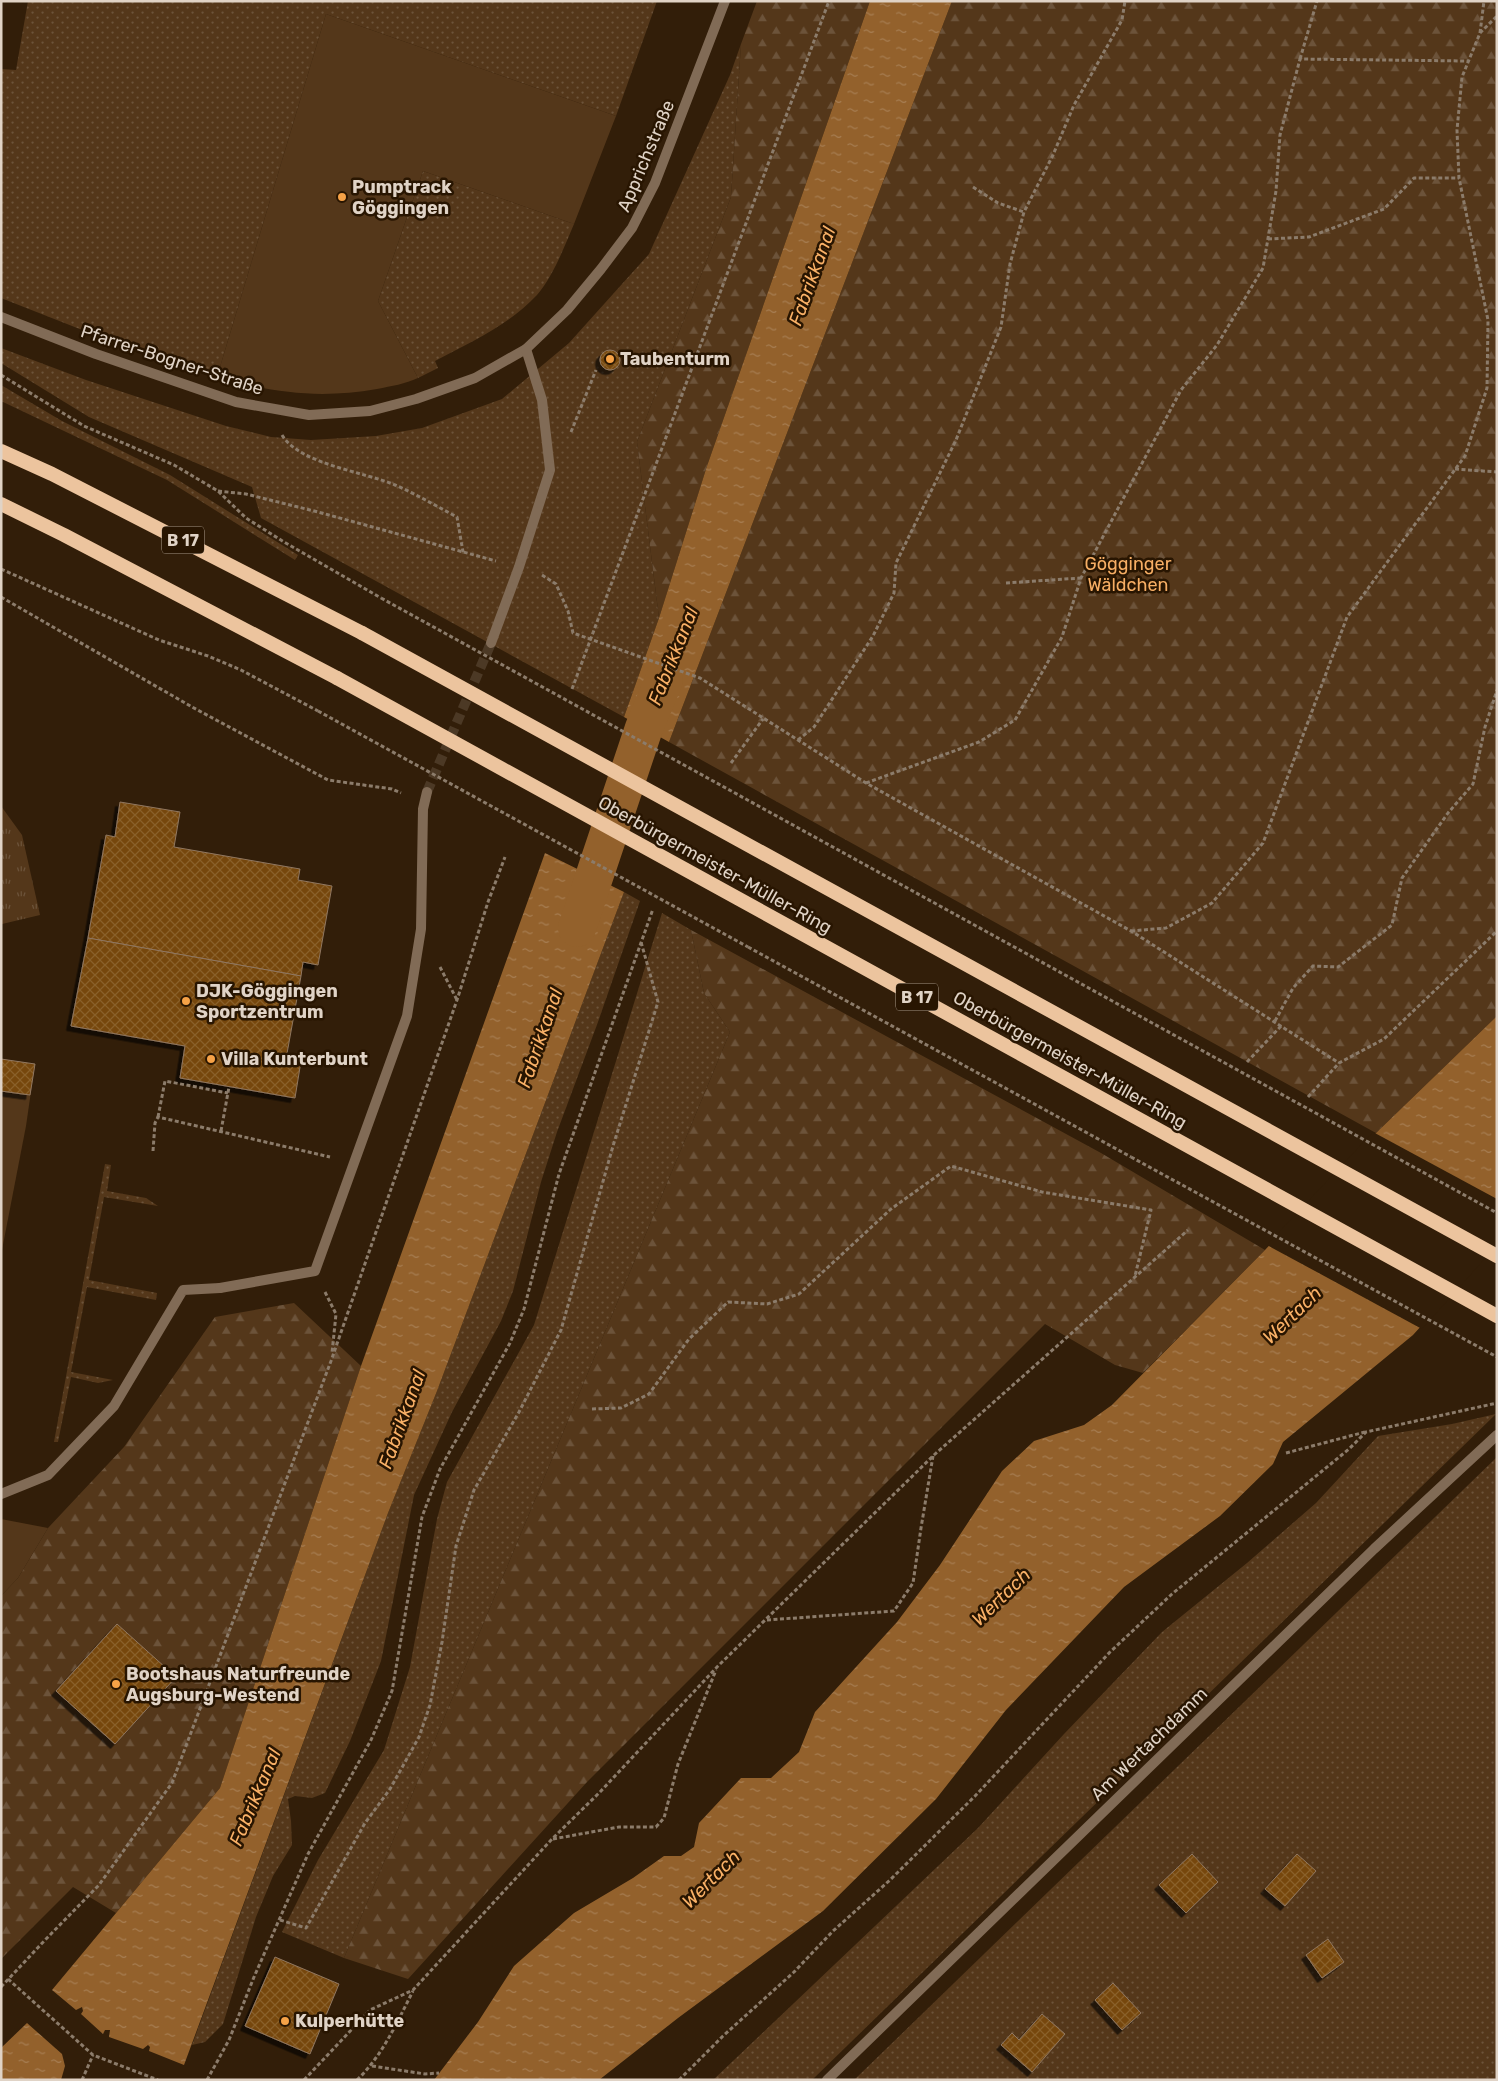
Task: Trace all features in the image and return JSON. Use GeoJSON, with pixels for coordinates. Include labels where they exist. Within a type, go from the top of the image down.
{"type":"FeatureCollection","features":[{"type":"Feature","properties":{"kind":"highway","name":"Oberbürgermeister-Müller-Ring"},"geometry":{"type":"LineString","coordinates":[[1,451],[52,474],[362,633],[1497,1256]]}},
{"type":"Feature","properties":{"kind":"highway","name":"Oberbürgermeister-Müller-Ring"},"geometry":{"type":"LineString","coordinates":[[1,504],[337,678],[1497,1316]]}},
{"type":"Feature","properties":{"kind":"street","name":"Apprichstraße"},"geometry":{"type":"LineString","coordinates":[[526,349],[567,310],[601,270],[632,228],[655,183],[725,1]]}},
{"type":"Feature","properties":{"kind":"street","name":"Pfarrer-Bogner-Straße"},"geometry":{"type":"LineString","coordinates":[[1,317],[96,354],[236,402],[308,415],[370,410],[416,399],[475,378],[526,349]]}},
{"type":"Feature","properties":{"kind":"street"},"geometry":{"type":"LineString","coordinates":[[491,643],[519,567],[550,470],[542,400],[526,349]]}},
{"type":"Feature","properties":{"kind":"street"},"geometry":{"type":"LineString","coordinates":[[1,1494],[48,1475],[114,1406],[183,1290],[220,1288],[314,1271],[407,1016],[421,929],[423,809],[427,792]]}},
{"type":"Feature","properties":{"kind":"street","name":"Am Wertachdamm"},"geometry":{"type":"LineString","coordinates":[[827,2080],[1374,1549],[1497,1435]]}},
{"type":"Feature","properties":{"kind":"path"},"geometry":{"type":"LineString","coordinates":[[572,689],[829,1]]}},
{"type":"Feature","properties":{"kind":"path"},"geometry":{"type":"LineString","coordinates":[[798,740],[814,727],[873,636],[894,593],[896,564],[956,440],[1001,327],[1010,264],[1024,212],[1053,155],[1074,106],[1122,20],[1125,1]]}},
{"type":"Feature","properties":{"kind":"path"},"geometry":{"type":"LineString","coordinates":[[866,783],[979,742],[1015,720],[1062,637],[1081,578],[1181,390],[1217,344],[1264,268],[1276,191],[1280,135],[1317,1]]}},
{"type":"Feature","properties":{"kind":"path"},"geometry":{"type":"LineString","coordinates":[[1130,931],[1166,928],[1212,903],[1263,843],[1347,617],[1465,456],[1487,388],[1488,320],[1458,178],[1457,130],[1462,77],[1480,33],[1484,1]]}},
{"type":"Feature","properties":{"kind":"path"},"geometry":{"type":"LineString","coordinates":[[1480,33],[1497,16]]}},
{"type":"Feature","properties":{"kind":"path"},"geometry":{"type":"LineString","coordinates":[[1300,60],[1468,61]]}},
{"type":"Feature","properties":{"kind":"path"},"geometry":{"type":"LineString","coordinates":[[1268,239],[1309,237],[1384,209],[1414,178],[1458,178]]}},
{"type":"Feature","properties":{"kind":"path"},"geometry":{"type":"LineString","coordinates":[[973,187],[998,203],[1024,212]]}},
{"type":"Feature","properties":{"kind":"path"},"geometry":{"type":"LineString","coordinates":[[548,450],[565,448],[596,370]]}},
{"type":"Feature","properties":{"kind":"path"},"geometry":{"type":"LineString","coordinates":[[1,375],[84,426],[174,465],[218,492],[254,523],[381,598],[1497,1212]]}},
{"type":"Feature","properties":{"kind":"path"},"geometry":{"type":"LineString","coordinates":[[280,431],[287,444],[330,466],[394,484],[457,516],[463,552]]}},
{"type":"Feature","properties":{"kind":"path"},"geometry":{"type":"LineString","coordinates":[[1455,469],[1497,472]]}},
{"type":"Feature","properties":{"kind":"path"},"geometry":{"type":"LineString","coordinates":[[218,492],[246,494],[318,512],[539,573],[556,584],[568,611],[573,633],[700,678],[866,783],[1130,931],[1282,1025],[1339,1063]]}},
{"type":"Feature","properties":{"kind":"path"},"geometry":{"type":"LineString","coordinates":[[1,569],[159,640],[208,656],[241,670],[1497,1357]]}},
{"type":"Feature","properties":{"kind":"path"},"geometry":{"type":"LineString","coordinates":[[1006,583],[1081,578]]}},
{"type":"Feature","properties":{"kind":"path"},"geometry":{"type":"LineString","coordinates":[[1,597],[192,707],[328,780],[392,789],[410,797],[423,809]]}},
{"type":"Feature","properties":{"kind":"path"},"geometry":{"type":"LineString","coordinates":[[1275,1021],[1293,988],[1313,966],[1338,967],[1392,925],[1402,878],[1448,813],[1473,784],[1485,727],[1497,690]]}},
{"type":"Feature","properties":{"kind":"path"},"geometry":{"type":"LineString","coordinates":[[731,763],[763,719]]}},
{"type":"Feature","properties":{"kind":"path"},"geometry":{"type":"LineString","coordinates":[[1,1987],[99,1885],[172,1783],[331,1361],[505,857]]}},
{"type":"Feature","properties":{"kind":"path"},"geometry":{"type":"LineString","coordinates":[[207,2080],[229,2040],[254,1977],[308,1854],[371,1740],[392,1691],[422,1517],[440,1469],[510,1343],[524,1309],[559,1174],[653,909]]}},
{"type":"Feature","properties":{"kind":"path"},"geometry":{"type":"LineString","coordinates":[[1308,1097],[1339,1063],[1384,1039],[1497,931]]}},
{"type":"Feature","properties":{"kind":"path"},"geometry":{"type":"LineString","coordinates":[[280,1920],[306,1928],[365,1823],[390,1789],[419,1737],[430,1705],[442,1642],[456,1546],[474,1490],[519,1412],[561,1330],[612,1146],[658,1002],[641,942]]}},
{"type":"Feature","properties":{"kind":"path"},"geometry":{"type":"LineString","coordinates":[[1247,1062],[1282,1025]]}},
{"type":"Feature","properties":{"kind":"path"},"geometry":{"type":"LineString","coordinates":[[153,1151],[155,1122],[158,1117],[165,1080],[228,1093]]}},
{"type":"Feature","properties":{"kind":"path"},"geometry":{"type":"LineString","coordinates":[[221,1131],[229,1087]]}},
{"type":"Feature","properties":{"kind":"path"},"geometry":{"type":"LineString","coordinates":[[158,1117],[354,1163]]}},
{"type":"Feature","properties":{"kind":"path"},"geometry":{"type":"LineString","coordinates":[[592,1409],[620,1408],[649,1394],[689,1339],[728,1302],[767,1304],[799,1294],[891,1209],[951,1166],[1042,1192],[1151,1210],[1134,1276]]}},
{"type":"Feature","properties":{"kind":"path"},"geometry":{"type":"LineString","coordinates":[[357,2080],[372,2066],[414,1990],[552,1839],[600,1792],[717,1667],[934,1455],[1188,1230]]}},
{"type":"Feature","properties":{"kind":"path"},"geometry":{"type":"LineString","coordinates":[[314,1271],[336,1314],[331,1361]]}},
{"type":"Feature","properties":{"kind":"path"},"geometry":{"type":"LineString","coordinates":[[1286,1453],[1366,1432],[1497,1402]]}},
{"type":"Feature","properties":{"kind":"path"},"geometry":{"type":"LineString","coordinates":[[679,2080],[723,2036],[794,1972],[833,1931],[890,1880],[975,1796],[1110,1652],[1172,1594],[1349,1449],[1366,1432]]}},
{"type":"Feature","properties":{"kind":"path"},"geometry":{"type":"LineString","coordinates":[[767,1620],[894,1610],[913,1583],[920,1528],[934,1455]]}},
{"type":"Feature","properties":{"kind":"path"},"geometry":{"type":"LineString","coordinates":[[552,1839],[619,1827],[656,1827],[664,1818],[678,1764],[717,1667]]}},
{"type":"Feature","properties":{"kind":"path"},"geometry":{"type":"LineString","coordinates":[[8,1979],[92,2055],[158,2080]]}},
{"type":"Feature","properties":{"kind":"path"},"geometry":{"type":"LineString","coordinates":[[304,2080],[370,2010],[414,1990]]}},
{"type":"Feature","properties":{"kind":"path"},"geometry":{"type":"LineString","coordinates":[[82,2080],[92,2055]]}},
{"type":"Feature","properties":{"kind":"path"},"geometry":{"type":"LineString","coordinates":[[372,2066],[425,2074],[439,2073]]}},
{"type":"Feature","properties":{"kind":"green space"},"geometry":{"type":"Polygon","coordinates":[[[28,1],[657,1],[616,116],[326,14],[217,377],[100,337],[1,298],[1,69],[16,70],[28,1]]]}},
{"type":"Feature","properties":{"kind":"green space"},"geometry":{"type":"Polygon","coordinates":[[[757,1],[870,1],[707,466],[659,618],[637,442],[731,197],[741,44],[757,1]]]}},
{"type":"Feature","properties":{"kind":"green space","name":"Gögginger Wäldchen"},"geometry":{"type":"Polygon","coordinates":[[[952,1],[1497,1],[1497,1016],[1376,1133],[669,742],[952,1]]]}},
{"type":"Feature","properties":{"kind":"green space","name":"Pumptrack Göggingen"},"geometry":{"type":"Polygon","coordinates":[[[326,14],[616,116],[574,224],[423,171],[378,301],[418,378],[377,389],[356,392],[336,394],[296,393],[237,383],[217,377],[326,14]]]}},
{"type":"Feature","properties":{"kind":"green space"},"geometry":{"type":"Polygon","coordinates":[[[741,44],[731,197],[637,442],[659,618],[624,717],[261,518],[252,487],[89,417],[1,363],[1,348],[86,380],[226,426],[271,437],[311,440],[376,436],[422,428],[502,399],[569,343],[649,254],[730,75],[741,44]]]}},
{"type":"Feature","properties":{"kind":"green space"},"geometry":{"type":"Polygon","coordinates":[[[423,171],[574,224],[554,270],[537,295],[526,306],[476,340],[435,361],[438,368],[418,378],[378,301],[423,171]]]}},
{"type":"Feature","properties":{"kind":"green space"},"geometry":{"type":"Polygon","coordinates":[[[1,385],[62,421],[170,475],[298,555],[295,560],[167,480],[1,401],[1,385]]]}},
{"type":"Feature","properties":{"kind":"green space"},"geometry":{"type":"Polygon","coordinates":[[[1,806],[22,835],[40,915],[2,924],[1,806]]]}},
{"type":"Feature","properties":{"kind":"green space"},"geometry":{"type":"Polygon","coordinates":[[[624,892],[640,901],[557,1132],[541,1182],[513,1291],[501,1321],[452,1412],[414,1495],[381,1661],[350,1741],[325,1793],[312,1798],[295,1796],[288,1799],[292,1845],[273,1876],[256,1917],[223,2024],[205,2042],[192,2045],[388,1513],[437,1391],[624,892]]]}},
{"type":"Feature","properties":{"kind":"green space"},"geometry":{"type":"Polygon","coordinates":[[[662,913],[691,930],[704,993],[730,1032],[344,1958],[282,1932],[318,1860],[384,1750],[410,1667],[437,1519],[447,1482],[534,1325],[662,913]]]}},
{"type":"Feature","properties":{"kind":"green space"},"geometry":{"type":"Polygon","coordinates":[[[691,930],[1101,1153],[1265,1250],[1143,1373],[1115,1365],[1045,1324],[587,1782],[408,1979],[344,1958],[730,1032],[704,993],[691,930]]]}},
{"type":"Feature","properties":{"kind":"green space"},"geometry":{"type":"Polygon","coordinates":[[[1,1059],[35,1064],[26,1126],[1,1255],[1,1059]]]}},
{"type":"Feature","properties":{"kind":"green space"},"geometry":{"type":"Polygon","coordinates":[[[105,1164],[111,1165],[107,1191],[146,1198],[158,1206],[104,1197],[89,1280],[157,1293],[156,1300],[87,1287],[71,1372],[113,1380],[98,1383],[71,1377],[58,1442],[54,1442],[105,1164]]]}},
{"type":"Feature","properties":{"kind":"green space"},"geometry":{"type":"Polygon","coordinates":[[[294,1303],[361,1366],[220,1788],[116,1913],[73,1887],[1,1959],[1,1596],[18,1578],[48,1528],[124,1447],[215,1317],[294,1303]]]}},
{"type":"Feature","properties":{"kind":"green space"},"geometry":{"type":"Polygon","coordinates":[[[1496,1414],[812,2080],[713,2080],[978,1828],[1064,1734],[1162,1632],[1247,1563],[1316,1503],[1378,1436],[1452,1424],[1496,1414]]]}},
{"type":"Feature","properties":{"kind":"green space"},"geometry":{"type":"Polygon","coordinates":[[[1497,1457],[1497,2080],[854,2080],[1497,1457]]]}},
{"type":"Feature","properties":{"kind":"green space"},"geometry":{"type":"Polygon","coordinates":[[[1,1519],[48,1528],[18,1578],[1,1596],[1,1519]]]}},
{"type":"Feature","properties":{"kind":"water"},"geometry":{"type":"Polygon","coordinates":[[[870,1],[952,1],[669,742],[624,717],[659,618],[707,466],[870,1]]]}},
{"type":"Feature","properties":{"kind":"water"},"geometry":{"type":"Polygon","coordinates":[[[545,853],[624,892],[437,1391],[388,1513],[184,2065],[149,2051],[150,2047],[148,2045],[143,2049],[109,2037],[110,2030],[105,2030],[103,2034],[81,2014],[83,2011],[82,2007],[76,2010],[52,1990],[220,1788],[361,1366],[545,853]]]}},
{"type":"Feature","properties":{"kind":"water","name":"Wertach"},"geometry":{"type":"Polygon","coordinates":[[[1497,1016],[1497,1242],[1413,1335],[1283,1442],[1273,1464],[1220,1516],[1124,1587],[1006,1710],[936,1799],[823,1911],[678,2018],[599,2080],[434,2080],[478,2022],[514,1966],[574,1913],[633,1878],[664,1856],[681,1856],[694,1847],[699,1823],[741,1778],[771,1778],[799,1752],[815,1712],[897,1622],[940,1565],[1002,1471],[1034,1441],[1084,1425],[1112,1405],[1265,1250],[1376,1133],[1497,1016]]]}},
{"type":"Feature","properties":{"kind":"water"},"geometry":{"type":"Polygon","coordinates":[[[27,2023],[62,2054],[65,2066],[61,2080],[1,2080],[1,2048],[27,2023]]]}},
{"type":"Feature","properties":{"kind":"pier"},"geometry":{"type":"Polygon","coordinates":[[[1373,1132],[1497,1199],[1497,1245],[1422,1329],[1267,1245],[1373,1132]]]}},
{"type":"Feature","properties":{"kind":"building","name":"Taubenturm"},"geometry":{"type":"Polygon","coordinates":[[[606,350],[614,350],[620,356],[620,364],[614,370],[606,370],[600,364],[600,356],[606,350]]]}},
{"type":"Feature","properties":{"kind":"building"},"geometry":{"type":"Polygon","coordinates":[[[120,802],[180,812],[174,847],[300,869],[298,880],[332,886],[318,965],[303,962],[301,976],[88,938],[106,835],[115,837],[120,802]]]}},
{"type":"Feature","properties":{"kind":"building","name":"DJK-Göggingen Sportzentrum"},"geometry":{"type":"Polygon","coordinates":[[[88,938],[301,976],[286,1059],[301,1061],[295,1098],[180,1078],[185,1046],[71,1026],[88,938]]]}},
{"type":"Feature","properties":{"kind":"building"},"geometry":{"type":"Polygon","coordinates":[[[1,1059],[35,1064],[30,1095],[1,1091],[1,1059]]]}},
{"type":"Feature","properties":{"kind":"building","name":"Bootshaus Naturfreunde Augsburg-Westend"},"geometry":{"type":"Polygon","coordinates":[[[117,1624],[176,1677],[115,1744],[56,1691],[117,1624]]]}},
{"type":"Feature","properties":{"kind":"building"},"geometry":{"type":"Polygon","coordinates":[[[1192,1854],[1218,1882],[1186,1913],[1159,1885],[1192,1854]]]}},
{"type":"Feature","properties":{"kind":"building"},"geometry":{"type":"Polygon","coordinates":[[[1297,1854],[1316,1871],[1285,1906],[1265,1889],[1297,1854]]]}},
{"type":"Feature","properties":{"kind":"building"},"geometry":{"type":"Polygon","coordinates":[[[1328,1939],[1344,1962],[1322,1978],[1306,1955],[1328,1939]]]}},
{"type":"Feature","properties":{"kind":"building"},"geometry":{"type":"Polygon","coordinates":[[[275,1957],[339,1984],[310,2054],[245,2026],[275,1957]]]}},
{"type":"Feature","properties":{"kind":"building"},"geometry":{"type":"Polygon","coordinates":[[[1113,1983],[1141,2013],[1122,2030],[1095,2000],[1113,1983]]]}},
{"type":"Feature","properties":{"kind":"building"},"geometry":{"type":"Polygon","coordinates":[[[1042,2014],[1065,2034],[1032,2072],[1001,2045],[1012,2033],[1019,2040],[1042,2014]]]}},
{"type":"Feature","properties":{"kind":"waterway","name":"Fabrikkanal"},"geometry":{"type":"LineString","coordinates":[[577,928],[644,728],[664,680]]}},
{"type":"Feature","properties":{"kind":"tunnel"},"geometry":{"type":"LineString","coordinates":[[427,792],[491,643]]}},
{"type":"Feature","properties":{"kind":"place","name":"Pumptrack Göggingen"},"geometry":{"type":"Point","coordinates":[342,197]}},
{"type":"Feature","properties":{"kind":"place","name":"Taubenturm"},"geometry":{"type":"Point","coordinates":[610,359]}},
{"type":"Feature","properties":{"kind":"place","name":"DJK-Göggingen Sportzentrum"},"geometry":{"type":"Point","coordinates":[186,1001]}},
{"type":"Feature","properties":{"kind":"place","name":"Villa Kunterbunt"},"geometry":{"type":"Point","coordinates":[211,1059]}},
{"type":"Feature","properties":{"kind":"place","name":"Bootshaus Naturfreunde Augsburg-Westend"},"geometry":{"type":"Point","coordinates":[116,1684]}},
{"type":"Feature","properties":{"kind":"place","name":"Kulperhütte"},"geometry":{"type":"Point","coordinates":[285,2021]}}]}
